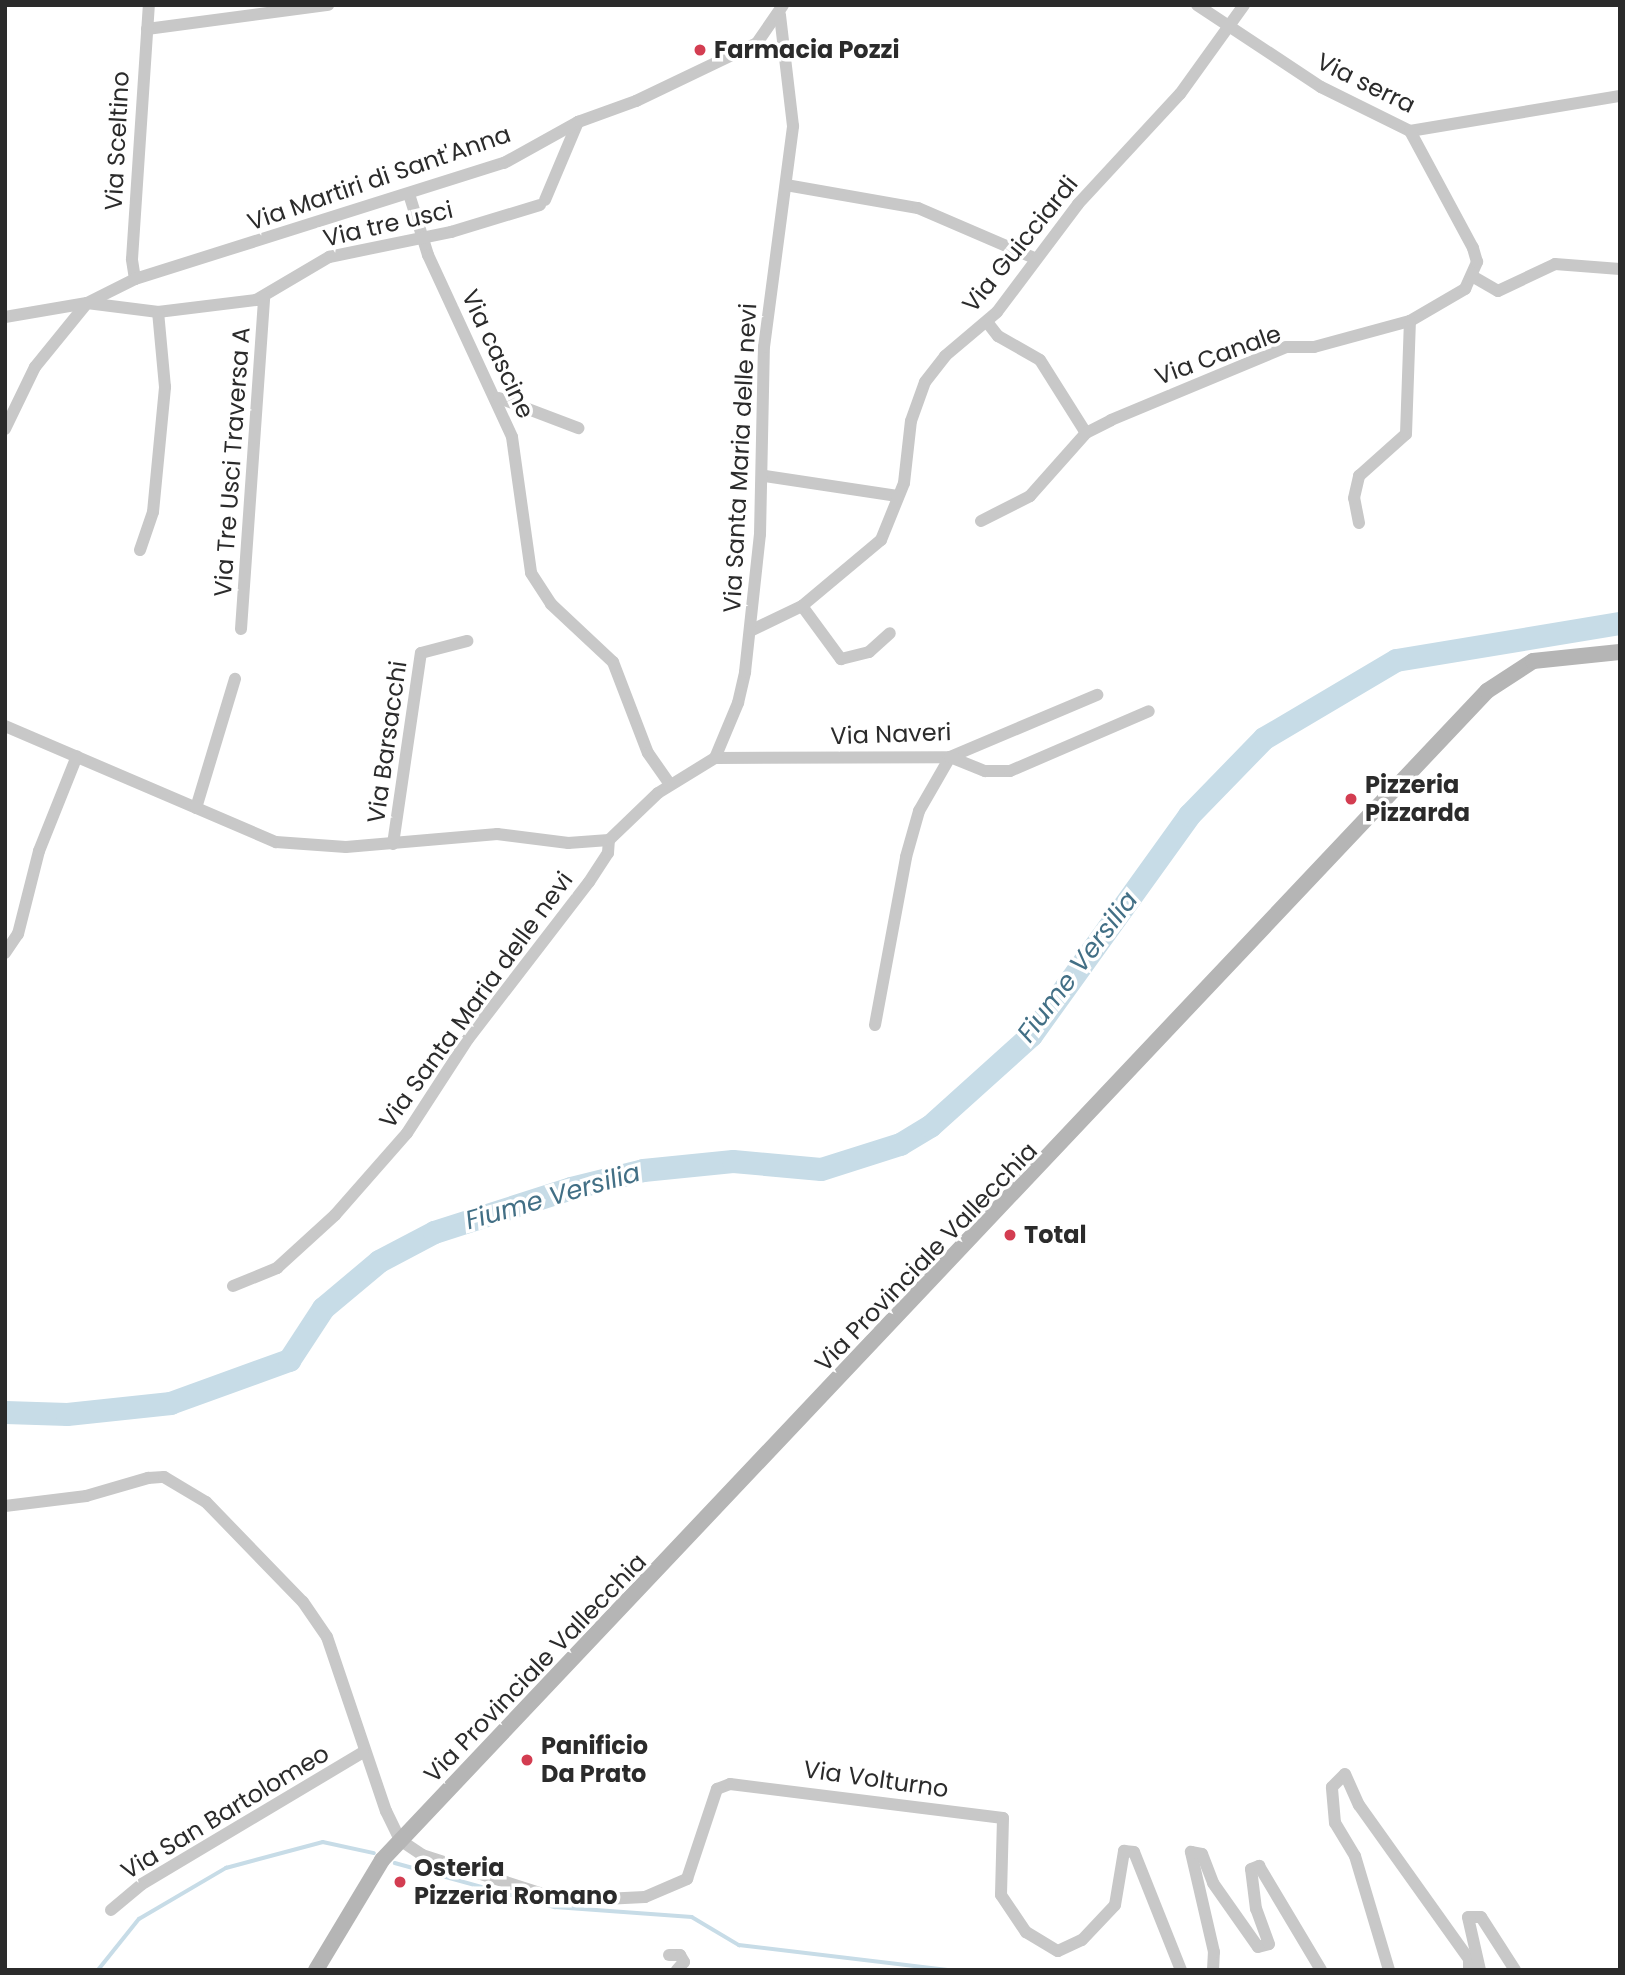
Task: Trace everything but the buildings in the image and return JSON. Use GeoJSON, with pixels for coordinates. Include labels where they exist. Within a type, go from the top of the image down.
{"type":"FeatureCollection","features":[{"type":"Feature","properties":{"kind":"main road","name":"Via Provinciale Vallecchia"},"geometry":{"type":"LineString","coordinates":[[316,1970],[382,1860],[400,1840],[1488,691],[1533,661],[1620,652]]}},
{"type":"Feature","properties":{"kind":"street","name":"Via Sceltino"},"geometry":{"type":"LineString","coordinates":[[135,279],[131,259],[149,5]]}},
{"type":"Feature","properties":{"kind":"street"},"geometry":{"type":"LineString","coordinates":[[147,29],[328,5]]}},
{"type":"Feature","properties":{"kind":"street","name":"Via serra"},"geometry":{"type":"LineString","coordinates":[[1197,5],[1321,87],[1410,131],[1620,96]]}},
{"type":"Feature","properties":{"kind":"street","name":"Via Guicciardi"},"geometry":{"type":"LineString","coordinates":[[750,631],[802,606],[881,540],[897,496],[925,382],[946,356],[987,321],[1034,258],[1180,94],[1244,5]]}},
{"type":"Feature","properties":{"kind":"street","name":"Via Martiri di Sant'Anna"},"geometry":{"type":"LineString","coordinates":[[5,317],[88,303],[135,279],[504,163],[578,122],[734,56],[767,35],[781,10]]}},
{"type":"Feature","properties":{"kind":"street","name":"Via Santa Maria delle nevi"},"geometry":{"type":"LineString","coordinates":[[233,1286],[257,1280],[305,1248],[407,1133],[468,1039],[589,882],[608,853],[609,840],[670,784],[715,758],[738,703],[750,631],[765,476],[764,347],[793,126],[781,10]]}},
{"type":"Feature","properties":{"kind":"street","name":"Via tre usci"},"geometry":{"type":"LineString","coordinates":[[88,303],[159,312],[264,298],[302,269],[329,257],[423,237],[542,203],[578,122]]}},
{"type":"Feature","properties":{"kind":"street"},"geometry":{"type":"LineString","coordinates":[[1410,131],[1473,248],[1477,262],[1472,276],[1498,291],[1555,264],[1620,269]]}},
{"type":"Feature","properties":{"kind":"street"},"geometry":{"type":"LineString","coordinates":[[786,184],[918,208],[1034,258]]}},
{"type":"Feature","properties":{"kind":"street","name":"Via cascine"},"geometry":{"type":"LineString","coordinates":[[409,194],[423,237],[499,398],[514,447],[523,543],[531,573],[551,604],[613,662],[648,753],[670,784]]}},
{"type":"Feature","properties":{"kind":"street","name":"Via Canale"},"geometry":{"type":"LineString","coordinates":[[981,521],[1030,496],[1086,433],[1286,347],[1314,348],[1410,321],[1465,289],[1472,276]]}},
{"type":"Feature","properties":{"kind":"street","name":"Via Tre Usci Traversa A"},"geometry":{"type":"LineString","coordinates":[[241,629],[264,298]]}},
{"type":"Feature","properties":{"kind":"street"},"geometry":{"type":"LineString","coordinates":[[5,429],[35,367],[88,303]]}},
{"type":"Feature","properties":{"kind":"street"},"geometry":{"type":"LineString","coordinates":[[140,550],[153,512],[165,387],[159,312]]}},
{"type":"Feature","properties":{"kind":"street"},"geometry":{"type":"LineString","coordinates":[[987,321],[998,336],[1040,360],[1086,433]]}},
{"type":"Feature","properties":{"kind":"street"},"geometry":{"type":"LineString","coordinates":[[1359,523],[1354,498],[1359,477],[1406,434],[1410,321]]}},
{"type":"Feature","properties":{"kind":"street"},"geometry":{"type":"LineString","coordinates":[[499,398],[578,428]]}},
{"type":"Feature","properties":{"kind":"street"},"geometry":{"type":"LineString","coordinates":[[765,476],[897,496]]}},
{"type":"Feature","properties":{"kind":"street"},"geometry":{"type":"LineString","coordinates":[[802,606],[841,659],[869,652],[890,633]]}},
{"type":"Feature","properties":{"kind":"street","name":"Via Barsacchi"},"geometry":{"type":"LineString","coordinates":[[393,844],[421,653],[467,641]]}},
{"type":"Feature","properties":{"kind":"street"},"geometry":{"type":"LineString","coordinates":[[196,808],[235,679]]}},
{"type":"Feature","properties":{"kind":"street","name":"Via Naveri"},"geometry":{"type":"LineString","coordinates":[[715,758],[950,757],[1097,695]]}},
{"type":"Feature","properties":{"kind":"street"},"geometry":{"type":"LineString","coordinates":[[875,1025],[912,834],[919,811],[950,757],[985,771],[1010,771],[1149,711]]}},
{"type":"Feature","properties":{"kind":"street","name":"Via Barsacchi"},"geometry":{"type":"LineString","coordinates":[[5,726],[276,842],[393,844],[497,834],[568,843],[609,840]]}},
{"type":"Feature","properties":{"kind":"street"},"geometry":{"type":"LineString","coordinates":[[5,953],[18,934],[39,851],[77,756]]}},
{"type":"Feature","properties":{"kind":"street","name":"Via San Bartolomeo"},"geometry":{"type":"LineString","coordinates":[[5,1506],[86,1496],[148,1478],[186,1487],[238,1531],[327,1637],[363,1752],[400,1840]]}},
{"type":"Feature","properties":{"kind":"street","name":"Via San Bartolomeo"},"geometry":{"type":"LineString","coordinates":[[111,1910],[142,1884],[363,1752]]}},
{"type":"Feature","properties":{"kind":"street"},"geometry":{"type":"LineString","coordinates":[[1389,1970],[1355,1856],[1335,1823],[1332,1787],[1345,1774],[1359,1805],[1469,1959],[1469,1970]]}},
{"type":"Feature","properties":{"kind":"street","name":"Via Volturno"},"geometry":{"type":"LineString","coordinates":[[400,1840],[422,1856],[564,1900],[645,1897],[673,1889],[687,1879],[718,1789],[730,1784],[1003,1818],[1001,1895],[1026,1932],[1058,1951],[1082,1940],[1115,1905],[1124,1852],[1134,1852],[1181,1970]]}},
{"type":"Feature","properties":{"kind":"street"},"geometry":{"type":"LineString","coordinates":[[1213,1970],[1214,1952],[1191,1852],[1202,1854],[1213,1882],[1258,1947],[1269,1944],[1256,1909],[1251,1869],[1259,1866],[1321,1970]]}},
{"type":"Feature","properties":{"kind":"street"},"geometry":{"type":"LineString","coordinates":[[1480,1970],[1468,1917],[1481,1917],[1514,1970]]}},
{"type":"Feature","properties":{"kind":"street"},"geometry":{"type":"LineString","coordinates":[[669,1955],[680,1955],[684,1962],[677,1970]]}},
{"type":"Feature","properties":{"kind":"waterway","name":"Fiume Versilia"},"geometry":{"type":"LineString","coordinates":[[5,1412],[67,1414],[170,1403],[289,1360],[323,1308],[379,1261],[434,1232],[571,1188],[643,1170],[733,1161],[821,1169],[900,1144],[930,1126],[1031,1035],[1189,815],[1264,738],[1396,660],[1620,623]]}},
{"type":"Feature","properties":{"kind":"waterway"},"geometry":{"type":"LineString","coordinates":[[98,1970],[139,1919],[226,1868],[323,1842],[374,1853]]}},
{"type":"Feature","properties":{"kind":"waterway"},"geometry":{"type":"LineString","coordinates":[[395,1863],[555,1907],[692,1917],[739,1945],[950,1970]]}},
{"type":"Feature","properties":{"kind":"place","name":"Farmacia Pozzi"},"geometry":{"type":"Point","coordinates":[700,50]}},
{"type":"Feature","properties":{"kind":"place","name":"Pizzeria Pizzarda"},"geometry":{"type":"Point","coordinates":[1351,799]}},
{"type":"Feature","properties":{"kind":"place","name":"Total"},"geometry":{"type":"Point","coordinates":[1010,1235]}},
{"type":"Feature","properties":{"kind":"place","name":"Panificio Da Prato"},"geometry":{"type":"Point","coordinates":[527,1760]}},
{"type":"Feature","properties":{"kind":"place","name":"Osteria Pizzeria Romano"},"geometry":{"type":"Point","coordinates":[400,1882]}}]}
